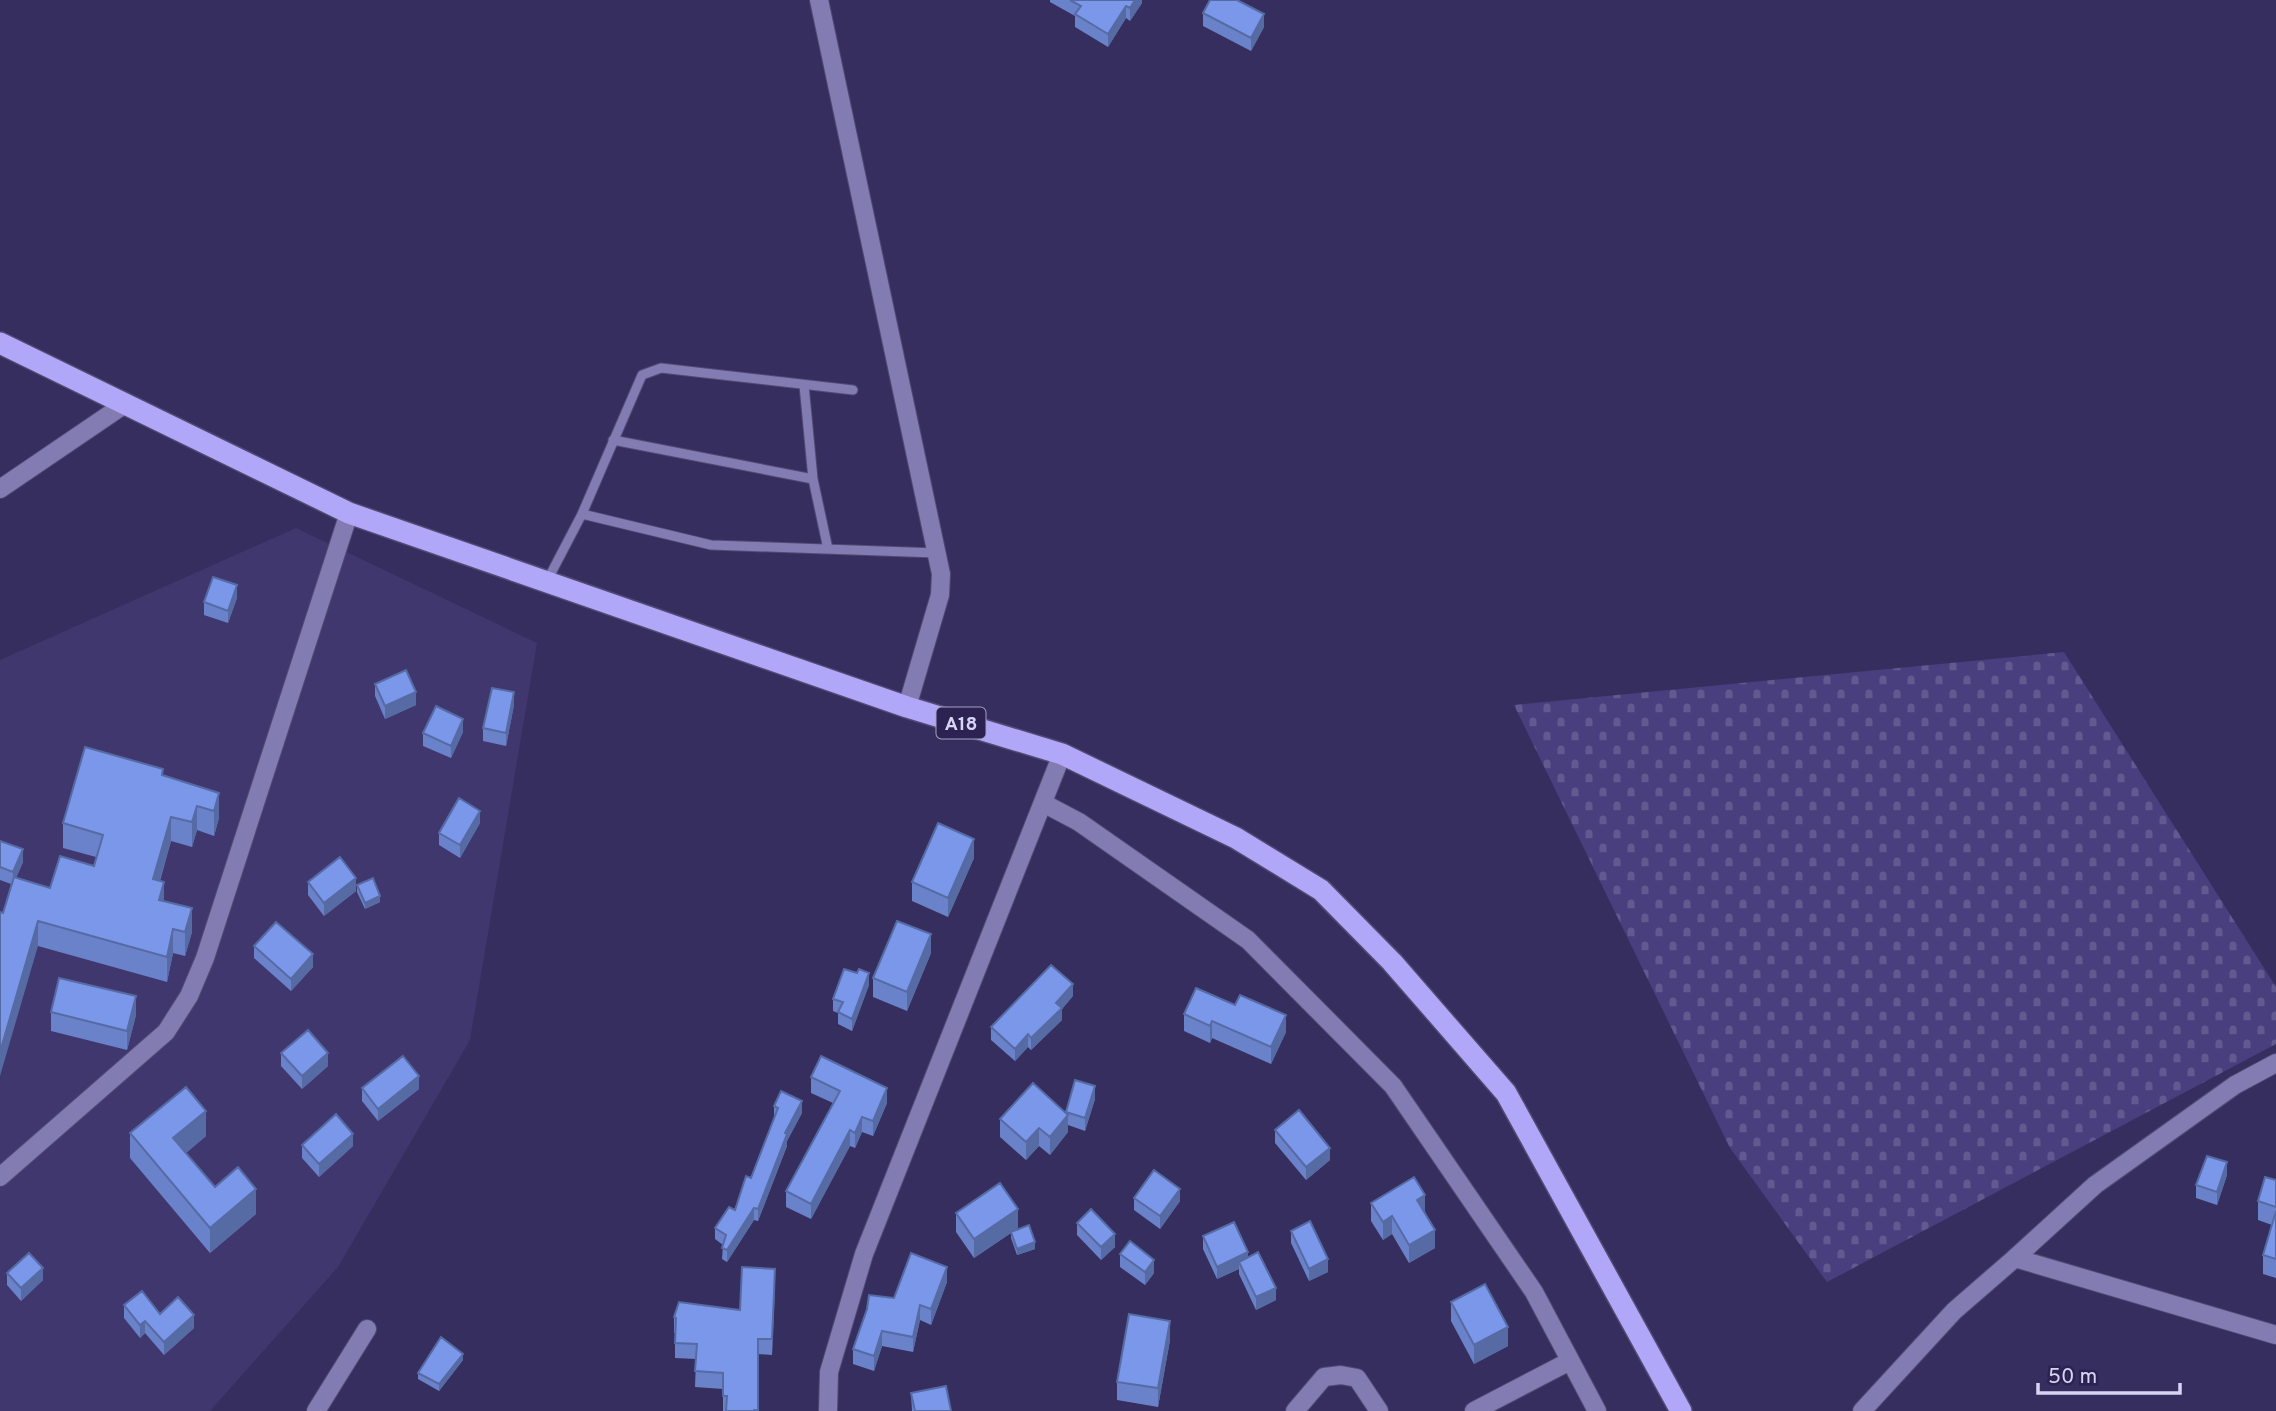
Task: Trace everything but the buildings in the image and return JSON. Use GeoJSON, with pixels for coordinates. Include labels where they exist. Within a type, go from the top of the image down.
{"type":"FeatureCollection","features":[{"type":"Feature","properties":{"kind":"highway","name":"A18"},"geometry":{"type":"LineString","coordinates":[[0,343],[349,513],[907,706],[1062,754],[1236,838],[1321,890],[1392,962],[1506,1093],[1681,1411]]}},
{"type":"Feature","properties":{"kind":"street"},"geometry":{"type":"LineString","coordinates":[[819,0],[941,574],[940,595],[907,706]]}},
{"type":"Feature","properties":{"kind":"street"},"geometry":{"type":"LineString","coordinates":[[0,489],[125,404]]}},
{"type":"Feature","properties":{"kind":"street"},"geometry":{"type":"LineString","coordinates":[[0,1177],[166,1032],[189,996],[209,945],[349,513]]}},
{"type":"Feature","properties":{"kind":"street"},"geometry":{"type":"LineString","coordinates":[[828,1411],[829,1372],[864,1254],[1062,754]]}},
{"type":"Feature","properties":{"kind":"street"},"geometry":{"type":"LineString","coordinates":[[1043,803],[1079,821],[1248,940],[1393,1086],[1534,1292],[1597,1411]]}},
{"type":"Feature","properties":{"kind":"street"},"geometry":{"type":"LineString","coordinates":[[1862,1411],[1954,1311],[2095,1185],[2235,1085],[2276,1063]]}},
{"type":"Feature","properties":{"kind":"street"},"geometry":{"type":"LineString","coordinates":[[2015,1258],[2276,1335]]}},
{"type":"Feature","properties":{"kind":"street"},"geometry":{"type":"LineString","coordinates":[[316,1411],[367,1329]]}},
{"type":"Feature","properties":{"kind":"street"},"geometry":{"type":"LineString","coordinates":[[1474,1411],[1570,1361]]}},
{"type":"Feature","properties":{"kind":"street"},"geometry":{"type":"LineString","coordinates":[[1295,1411],[1324,1377],[1341,1375],[1357,1377],[1379,1411]]}},
{"type":"Feature","properties":{"kind":"lane"},"geometry":{"type":"LineString","coordinates":[[547,582],[582,514],[642,375],[661,368],[853,390]]}},
{"type":"Feature","properties":{"kind":"lane"},"geometry":{"type":"LineString","coordinates":[[804,385],[813,479],[828,550]]}},
{"type":"Feature","properties":{"kind":"lane"},"geometry":{"type":"LineString","coordinates":[[613,440],[813,479]]}},
{"type":"Feature","properties":{"kind":"lane"},"geometry":{"type":"LineString","coordinates":[[582,514],[711,545],[937,554]]}},
{"type":"Feature","properties":{"kind":"shaded area"},"geometry":{"type":"Polygon","coordinates":[[[296,528],[537,643],[470,1040],[338,1267],[210,1411],[0,1411],[0,660],[296,528]]]}},
{"type":"Feature","properties":{"kind":"green space"},"geometry":{"type":"Polygon","coordinates":[[[2064,652],[2276,987],[2276,1044],[1827,1282],[1730,1148],[1514,705],[2064,652]]]}}]}
